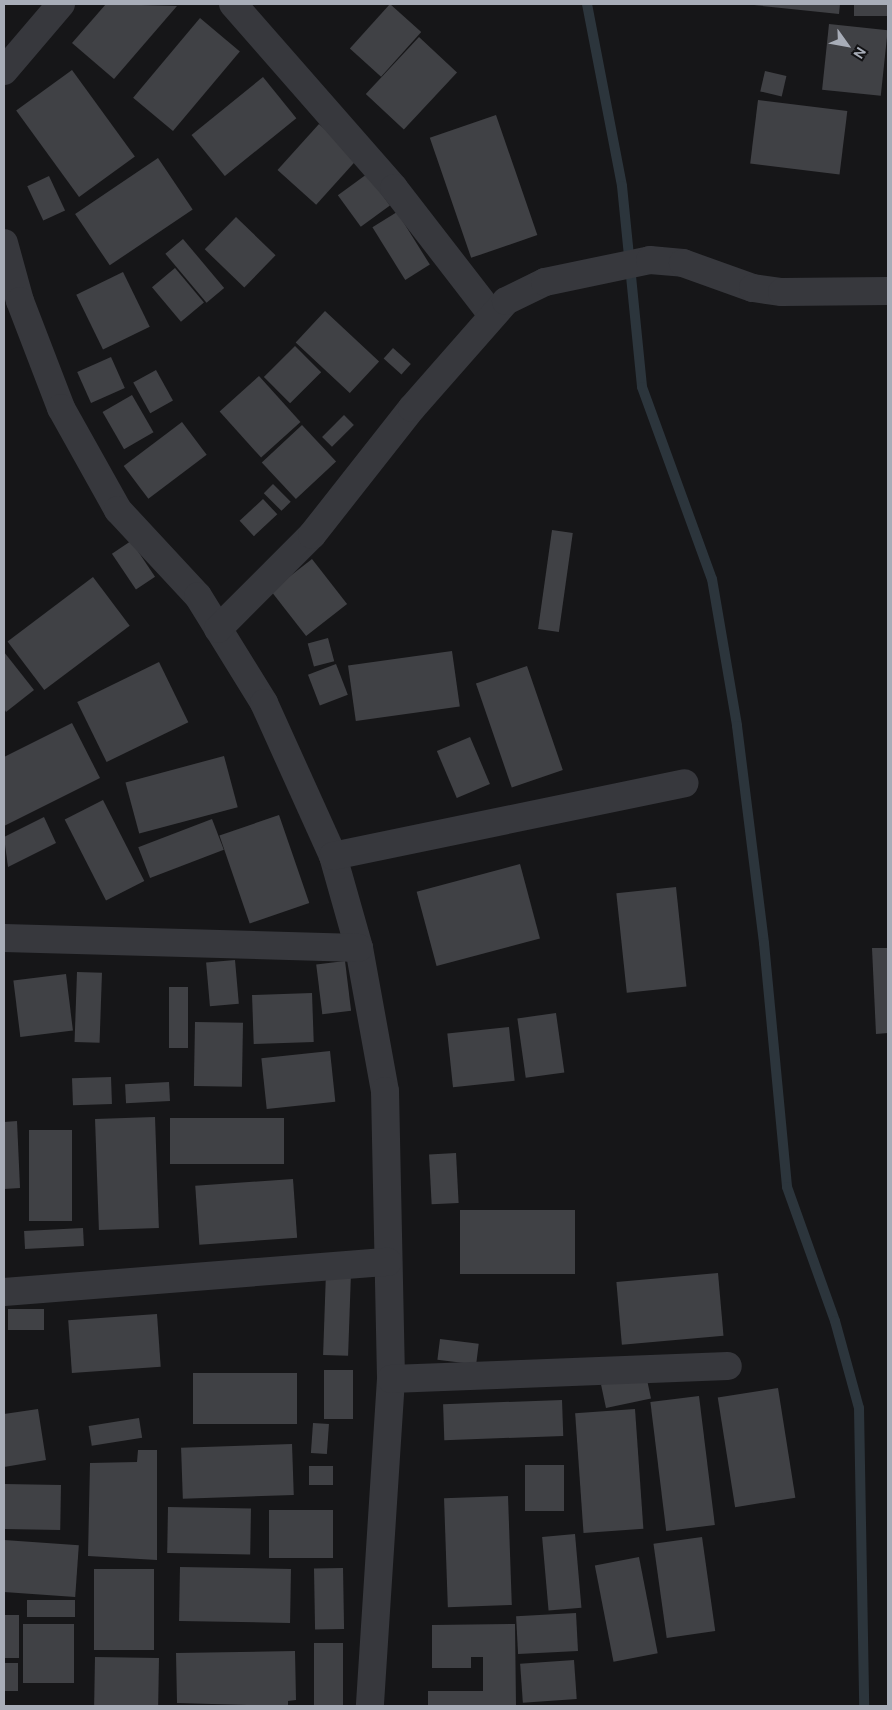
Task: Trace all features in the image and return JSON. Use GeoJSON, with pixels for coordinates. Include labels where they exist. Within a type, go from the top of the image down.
{"type":"FeatureCollection","features":[{"type":"Feature","properties":{"kind":"street"},"geometry":{"type":"LineString","coordinates":[[4,71],[61,4]]}},
{"type":"Feature","properties":{"kind":"street"},"geometry":{"type":"LineString","coordinates":[[233,4],[394,188],[492,315]]}},
{"type":"Feature","properties":{"kind":"street"},"geometry":{"type":"LineString","coordinates":[[4,244],[12,308],[60,408],[118,510],[198,596],[264,703],[333,856],[358,948],[385,1091],[391,1379],[370,1706]]}},
{"type":"Feature","properties":{"kind":"street"},"geometry":{"type":"LineString","coordinates":[[218,629],[312,535],[412,408],[506,301],[545,282],[650,260],[683,263],[753,288],[782,292],[888,291]]}},
{"type":"Feature","properties":{"kind":"street"},"geometry":{"type":"LineString","coordinates":[[333,856],[686,783]]}},
{"type":"Feature","properties":{"kind":"street"},"geometry":{"type":"LineString","coordinates":[[4,938],[358,948]]}},
{"type":"Feature","properties":{"kind":"street"},"geometry":{"type":"LineString","coordinates":[[4,1292],[388,1262]]}},
{"type":"Feature","properties":{"kind":"street"},"geometry":{"type":"LineString","coordinates":[[391,1379],[728,1366]]}},
{"type":"Feature","properties":{"kind":"building"},"geometry":{"type":"Polygon","coordinates":[[[106,4],[177,6],[114,79],[72,43],[106,4]]]}},
{"type":"Feature","properties":{"kind":"building"},"geometry":{"type":"Polygon","coordinates":[[[390,4],[421,32],[381,77],[350,49],[390,4]]]}},
{"type":"Feature","properties":{"kind":"building"},"geometry":{"type":"Polygon","coordinates":[[[744,4],[840,4],[839,14],[744,4]]]}},
{"type":"Feature","properties":{"kind":"building"},"geometry":{"type":"Polygon","coordinates":[[[854,4],[888,4],[888,16],[854,16],[854,4]]]}},
{"type":"Feature","properties":{"kind":"building"},"geometry":{"type":"Polygon","coordinates":[[[200,18],[240,51],[173,131],[133,98],[200,18]]]}},
{"type":"Feature","properties":{"kind":"building"},"geometry":{"type":"Polygon","coordinates":[[[829,24],[888,30],[881,96],[822,90],[829,24]]]}},
{"type":"Feature","properties":{"kind":"building"},"geometry":{"type":"Polygon","coordinates":[[[419,37],[457,72],[404,130],[366,94],[419,37]]]}},
{"type":"Feature","properties":{"kind":"building"},"geometry":{"type":"Polygon","coordinates":[[[72,70],[135,157],[79,197],[16,111],[72,70]]]}},
{"type":"Feature","properties":{"kind":"building"},"geometry":{"type":"Polygon","coordinates":[[[765,71],[786,76],[782,96],[760,91],[765,71]]]}},
{"type":"Feature","properties":{"kind":"building"},"geometry":{"type":"Polygon","coordinates":[[[263,77],[296,118],[225,176],[192,135],[263,77]]]}},
{"type":"Feature","properties":{"kind":"building"},"geometry":{"type":"Polygon","coordinates":[[[758,100],[847,111],[840,174],[750,164],[758,100]]]}},
{"type":"Feature","properties":{"kind":"building"},"geometry":{"type":"Polygon","coordinates":[[[496,115],[537,235],[471,258],[430,138],[496,115]]]}},
{"type":"Feature","properties":{"kind":"building"},"geometry":{"type":"Polygon","coordinates":[[[319,124],[358,159],[316,205],[278,170],[319,124]]]}},
{"type":"Feature","properties":{"kind":"building"},"geometry":{"type":"Polygon","coordinates":[[[158,158],[193,209],[110,265],[75,214],[158,158]]]}},
{"type":"Feature","properties":{"kind":"building"},"geometry":{"type":"Polygon","coordinates":[[[367,174],[390,206],[361,227],[338,195],[367,174]]]}},
{"type":"Feature","properties":{"kind":"building"},"geometry":{"type":"Polygon","coordinates":[[[49,176],[65,210],[43,221],[27,186],[49,176]]]}},
{"type":"Feature","properties":{"kind":"building"},"geometry":{"type":"Polygon","coordinates":[[[397,212],[430,265],[405,280],[372,227],[397,212]]]}},
{"type":"Feature","properties":{"kind":"building"},"geometry":{"type":"Polygon","coordinates":[[[236,217],[276,255],[244,288],[205,249],[236,217]]]}},
{"type":"Feature","properties":{"kind":"building"},"geometry":{"type":"Polygon","coordinates":[[[183,239],[224,288],[207,303],[165,254],[183,239]]]}},
{"type":"Feature","properties":{"kind":"building"},"geometry":{"type":"Polygon","coordinates":[[[175,268],[204,302],[181,322],[152,287],[175,268]]]}},
{"type":"Feature","properties":{"kind":"building"},"geometry":{"type":"Polygon","coordinates":[[[123,272],[150,327],[103,350],[76,295],[123,272]]]}},
{"type":"Feature","properties":{"kind":"building"},"geometry":{"type":"Polygon","coordinates":[[[325,311],[379,361],[350,393],[296,342],[325,311]]]}},
{"type":"Feature","properties":{"kind":"building"},"geometry":{"type":"Polygon","coordinates":[[[295,346],[321,372],[290,403],[264,377],[295,346]]]}},
{"type":"Feature","properties":{"kind":"building"},"geometry":{"type":"Polygon","coordinates":[[[393,348],[411,364],[401,374],[384,358],[393,348]]]}},
{"type":"Feature","properties":{"kind":"building"},"geometry":{"type":"Polygon","coordinates":[[[111,357],[125,388],[91,403],[77,372],[111,357]]]}},
{"type":"Feature","properties":{"kind":"building"},"geometry":{"type":"Polygon","coordinates":[[[156,370],[173,401],[150,413],[133,383],[156,370]]]}},
{"type":"Feature","properties":{"kind":"building"},"geometry":{"type":"Polygon","coordinates":[[[259,376],[300,422],[261,458],[220,411],[259,376]]]}},
{"type":"Feature","properties":{"kind":"building"},"geometry":{"type":"Polygon","coordinates":[[[132,395],[154,432],[124,449],[103,412],[132,395]]]}},
{"type":"Feature","properties":{"kind":"building"},"geometry":{"type":"Polygon","coordinates":[[[344,415],[354,425],[332,447],[322,437],[344,415]]]}},
{"type":"Feature","properties":{"kind":"building"},"geometry":{"type":"Polygon","coordinates":[[[182,422],[207,455],[148,499],[124,466],[182,422]]]}},
{"type":"Feature","properties":{"kind":"building"},"geometry":{"type":"Polygon","coordinates":[[[302,425],[336,462],[296,499],[262,463],[302,425]]]}},
{"type":"Feature","properties":{"kind":"building"},"geometry":{"type":"Polygon","coordinates":[[[273,484],[291,502],[281,511],[264,493],[273,484]]]}},
{"type":"Feature","properties":{"kind":"building"},"geometry":{"type":"Polygon","coordinates":[[[263,499],[277,514],[254,536],[240,521],[263,499]]]}},
{"type":"Feature","properties":{"kind":"building"},"geometry":{"type":"Polygon","coordinates":[[[552,530],[573,533],[559,632],[538,629],[552,530]]]}},
{"type":"Feature","properties":{"kind":"building"},"geometry":{"type":"Polygon","coordinates":[[[131,541],[155,577],[136,590],[112,554],[131,541]]]}},
{"type":"Feature","properties":{"kind":"building"},"geometry":{"type":"Polygon","coordinates":[[[312,559],[347,604],[306,636],[271,591],[312,559]]]}},
{"type":"Feature","properties":{"kind":"building"},"geometry":{"type":"Polygon","coordinates":[[[93,577],[130,626],[44,690],[8,641],[93,577]]]}},
{"type":"Feature","properties":{"kind":"building"},"geometry":{"type":"Polygon","coordinates":[[[328,638],[334,661],[314,667],[308,643],[328,638]]]}},
{"type":"Feature","properties":{"kind":"building"},"geometry":{"type":"Polygon","coordinates":[[[452,651],[460,706],[356,721],[348,666],[452,651]]]}},
{"type":"Feature","properties":{"kind":"building"},"geometry":{"type":"Polygon","coordinates":[[[4,652],[34,690],[6,712],[4,708],[4,652]]]}},
{"type":"Feature","properties":{"kind":"building"},"geometry":{"type":"Polygon","coordinates":[[[159,662],[188,722],[107,762],[77,702],[159,662]]]}},
{"type":"Feature","properties":{"kind":"building"},"geometry":{"type":"Polygon","coordinates":[[[336,664],[348,695],[320,706],[308,675],[336,664]]]}},
{"type":"Feature","properties":{"kind":"building"},"geometry":{"type":"Polygon","coordinates":[[[527,666],[563,770],[512,788],[476,684],[527,666]]]}},
{"type":"Feature","properties":{"kind":"building"},"geometry":{"type":"Polygon","coordinates":[[[72,723],[100,778],[4,826],[4,757],[72,723]]]}},
{"type":"Feature","properties":{"kind":"building"},"geometry":{"type":"Polygon","coordinates":[[[470,737],[490,784],[457,798],[437,751],[470,737]]]}},
{"type":"Feature","properties":{"kind":"building"},"geometry":{"type":"Polygon","coordinates":[[[224,756],[238,807],[139,834],[125,782],[224,756]]]}},
{"type":"Feature","properties":{"kind":"building"},"geometry":{"type":"Polygon","coordinates":[[[103,800],[144,881],[106,901],[65,820],[103,800]]]}},
{"type":"Feature","properties":{"kind":"building"},"geometry":{"type":"Polygon","coordinates":[[[279,815],[309,903],[250,923],[219,836],[279,815]]]}},
{"type":"Feature","properties":{"kind":"building"},"geometry":{"type":"Polygon","coordinates":[[[44,817],[56,843],[8,867],[4,837],[44,817]]]}},
{"type":"Feature","properties":{"kind":"building"},"geometry":{"type":"Polygon","coordinates":[[[212,819],[224,850],[150,878],[138,847],[212,819]]]}},
{"type":"Feature","properties":{"kind":"building"},"geometry":{"type":"Polygon","coordinates":[[[520,864],[540,938],[437,966],[417,892],[520,864]]]}},
{"type":"Feature","properties":{"kind":"building"},"geometry":{"type":"Polygon","coordinates":[[[676,887],[686,986],[627,993],[616,893],[676,887]]]}},
{"type":"Feature","properties":{"kind":"building"},"geometry":{"type":"Polygon","coordinates":[[[872,948],[888,948],[888,1033],[876,1034],[872,948]]]}},
{"type":"Feature","properties":{"kind":"building"},"geometry":{"type":"Polygon","coordinates":[[[235,960],[239,1004],[210,1006],[206,963],[235,960]]]}},
{"type":"Feature","properties":{"kind":"building"},"geometry":{"type":"Polygon","coordinates":[[[345,961],[351,1011],[322,1014],[316,965],[345,961]]]}},
{"type":"Feature","properties":{"kind":"building"},"geometry":{"type":"Polygon","coordinates":[[[77,972],[102,973],[100,1043],[75,1042],[77,972]]]}},
{"type":"Feature","properties":{"kind":"building"},"geometry":{"type":"Polygon","coordinates":[[[66,974],[73,1031],[20,1037],[13,980],[66,974]]]}},
{"type":"Feature","properties":{"kind":"building"},"geometry":{"type":"Polygon","coordinates":[[[169,987],[188,987],[188,1048],[169,1048],[169,987]]]}},
{"type":"Feature","properties":{"kind":"building"},"geometry":{"type":"Polygon","coordinates":[[[312,993],[314,1042],[254,1044],[252,995],[312,993]]]}},
{"type":"Feature","properties":{"kind":"building"},"geometry":{"type":"Polygon","coordinates":[[[556,1013],[564,1072],[526,1078],[517,1018],[556,1013]]]}},
{"type":"Feature","properties":{"kind":"building"},"geometry":{"type":"Polygon","coordinates":[[[195,1022],[243,1023],[242,1087],[194,1086],[195,1022]]]}},
{"type":"Feature","properties":{"kind":"building"},"geometry":{"type":"Polygon","coordinates":[[[509,1027],[515,1081],[453,1087],[447,1033],[509,1027]]]}},
{"type":"Feature","properties":{"kind":"building"},"geometry":{"type":"Polygon","coordinates":[[[330,1051],[335,1102],[267,1109],[261,1058],[330,1051]]]}},
{"type":"Feature","properties":{"kind":"building"},"geometry":{"type":"Polygon","coordinates":[[[111,1077],[112,1104],[73,1105],[72,1078],[111,1077]]]}},
{"type":"Feature","properties":{"kind":"building"},"geometry":{"type":"Polygon","coordinates":[[[169,1082],[170,1101],[126,1103],[125,1084],[169,1082]]]}},
{"type":"Feature","properties":{"kind":"building"},"geometry":{"type":"Polygon","coordinates":[[[155,1117],[159,1228],[99,1230],[95,1119],[155,1117]]]}},
{"type":"Feature","properties":{"kind":"building"},"geometry":{"type":"Polygon","coordinates":[[[170,1118],[284,1118],[284,1164],[170,1164],[170,1118]]]}},
{"type":"Feature","properties":{"kind":"building"},"geometry":{"type":"Polygon","coordinates":[[[17,1121],[20,1188],[4,1189],[4,1122],[17,1121]]]}},
{"type":"Feature","properties":{"kind":"building"},"geometry":{"type":"Polygon","coordinates":[[[29,1130],[72,1130],[72,1221],[29,1221],[29,1130]]]}},
{"type":"Feature","properties":{"kind":"building"},"geometry":{"type":"Polygon","coordinates":[[[456,1153],[459,1203],[432,1204],[429,1154],[456,1153]]]}},
{"type":"Feature","properties":{"kind":"building"},"geometry":{"type":"Polygon","coordinates":[[[293,1179],[297,1238],[199,1245],[195,1186],[293,1179]]]}},
{"type":"Feature","properties":{"kind":"building"},"geometry":{"type":"Polygon","coordinates":[[[460,1210],[575,1210],[575,1274],[460,1274],[460,1210]]]}},
{"type":"Feature","properties":{"kind":"building"},"geometry":{"type":"Polygon","coordinates":[[[83,1228],[84,1246],[25,1249],[24,1231],[83,1228]]]}},
{"type":"Feature","properties":{"kind":"building"},"geometry":{"type":"Polygon","coordinates":[[[326,1272],[351,1273],[348,1356],[323,1355],[326,1272]]]}},
{"type":"Feature","properties":{"kind":"building"},"geometry":{"type":"Polygon","coordinates":[[[718,1273],[723,1336],[622,1345],[616,1282],[718,1273]]]}},
{"type":"Feature","properties":{"kind":"building"},"geometry":{"type":"Polygon","coordinates":[[[8,1309],[44,1309],[44,1330],[8,1330],[8,1309]]]}},
{"type":"Feature","properties":{"kind":"building"},"geometry":{"type":"Polygon","coordinates":[[[157,1314],[161,1367],[72,1373],[68,1320],[157,1314]]]}},
{"type":"Feature","properties":{"kind":"building"},"geometry":{"type":"Polygon","coordinates":[[[440,1339],[479,1344],[476,1365],[437,1360],[440,1339]]]}},
{"type":"Feature","properties":{"kind":"building"},"geometry":{"type":"Polygon","coordinates":[[[324,1370],[353,1370],[353,1419],[324,1419],[324,1370]]]}},
{"type":"Feature","properties":{"kind":"building"},"geometry":{"type":"Polygon","coordinates":[[[193,1373],[297,1373],[297,1424],[193,1424],[193,1373]]]}},
{"type":"Feature","properties":{"kind":"building"},"geometry":{"type":"Polygon","coordinates":[[[646,1375],[651,1398],[606,1408],[601,1385],[646,1375]]]}},
{"type":"Feature","properties":{"kind":"building"},"geometry":{"type":"Polygon","coordinates":[[[778,1388],[795,1498],[735,1507],[718,1398],[778,1388]]]}},
{"type":"Feature","properties":{"kind":"building"},"geometry":{"type":"Polygon","coordinates":[[[699,1396],[715,1525],[666,1531],[650,1402],[699,1396]]]}},
{"type":"Feature","properties":{"kind":"building"},"geometry":{"type":"Polygon","coordinates":[[[562,1400],[563,1436],[444,1440],[443,1404],[562,1400]]]}},
{"type":"Feature","properties":{"kind":"building"},"geometry":{"type":"Polygon","coordinates":[[[38,1409],[46,1460],[4,1467],[4,1414],[38,1409]]]}},
{"type":"Feature","properties":{"kind":"building"},"geometry":{"type":"Polygon","coordinates":[[[635,1409],[643,1529],[584,1533],[575,1413],[635,1409]]]}},
{"type":"Feature","properties":{"kind":"building"},"geometry":{"type":"Polygon","coordinates":[[[139,1418],[142,1438],[92,1446],[89,1426],[139,1418]]]}},
{"type":"Feature","properties":{"kind":"building"},"geometry":{"type":"Polygon","coordinates":[[[313,1423],[329,1424],[327,1454],[311,1453],[313,1423]]]}},
{"type":"Feature","properties":{"kind":"building"},"geometry":{"type":"Polygon","coordinates":[[[292,1444],[294,1495],[183,1499],[181,1448],[292,1444]]]}},
{"type":"Feature","properties":{"kind":"building"},"geometry":{"type":"Polygon","coordinates":[[[138,1450],[157,1450],[157,1560],[88,1556],[90,1463],[137,1462],[138,1450]]]}},
{"type":"Feature","properties":{"kind":"building"},"geometry":{"type":"Polygon","coordinates":[[[525,1465],[564,1465],[564,1511],[525,1511],[525,1465]]]}},
{"type":"Feature","properties":{"kind":"building"},"geometry":{"type":"Polygon","coordinates":[[[309,1466],[333,1466],[333,1485],[309,1485],[309,1466]]]}},
{"type":"Feature","properties":{"kind":"building"},"geometry":{"type":"Polygon","coordinates":[[[4,1484],[61,1485],[60,1530],[4,1529],[4,1484]]]}},
{"type":"Feature","properties":{"kind":"building"},"geometry":{"type":"Polygon","coordinates":[[[508,1496],[512,1605],[448,1607],[444,1498],[508,1496]]]}},
{"type":"Feature","properties":{"kind":"building"},"geometry":{"type":"Polygon","coordinates":[[[168,1507],[251,1508],[250,1554],[167,1553],[168,1507]]]}},
{"type":"Feature","properties":{"kind":"building"},"geometry":{"type":"Polygon","coordinates":[[[269,1510],[333,1510],[333,1558],[269,1558],[269,1510]]]}},
{"type":"Feature","properties":{"kind":"building"},"geometry":{"type":"Polygon","coordinates":[[[575,1534],[581,1608],[549,1611],[542,1537],[575,1534]]]}},
{"type":"Feature","properties":{"kind":"building"},"geometry":{"type":"Polygon","coordinates":[[[702,1537],[715,1631],[667,1638],[653,1544],[702,1537]]]}},
{"type":"Feature","properties":{"kind":"building"},"geometry":{"type":"Polygon","coordinates":[[[4,1540],[79,1545],[75,1597],[4,1592],[4,1540]]]}},
{"type":"Feature","properties":{"kind":"building"},"geometry":{"type":"Polygon","coordinates":[[[639,1557],[658,1653],[614,1662],[595,1566],[639,1557]]]}},
{"type":"Feature","properties":{"kind":"building"},"geometry":{"type":"Polygon","coordinates":[[[180,1567],[291,1569],[290,1623],[179,1621],[180,1567]]]}},
{"type":"Feature","properties":{"kind":"building"},"geometry":{"type":"Polygon","coordinates":[[[343,1568],[344,1629],[315,1629],[314,1569],[343,1568]]]}},
{"type":"Feature","properties":{"kind":"building"},"geometry":{"type":"Polygon","coordinates":[[[94,1569],[154,1569],[154,1650],[94,1650],[94,1569]]]}},
{"type":"Feature","properties":{"kind":"building"},"geometry":{"type":"Polygon","coordinates":[[[27,1600],[75,1600],[75,1617],[27,1617],[27,1600]]]}},
{"type":"Feature","properties":{"kind":"building"},"geometry":{"type":"Polygon","coordinates":[[[576,1613],[578,1651],[518,1654],[516,1616],[576,1613]]]}},
{"type":"Feature","properties":{"kind":"building"},"geometry":{"type":"Polygon","coordinates":[[[4,1615],[19,1615],[19,1658],[4,1658],[4,1615]]]}},
{"type":"Feature","properties":{"kind":"building"},"geometry":{"type":"Polygon","coordinates":[[[23,1624],[74,1624],[74,1683],[23,1683],[23,1624]]]}},
{"type":"Feature","properties":{"kind":"building"},"geometry":{"type":"Polygon","coordinates":[[[515,1624],[516,1706],[428,1706],[428,1691],[483,1691],[483,1657],[471,1657],[471,1668],[432,1668],[432,1625],[515,1624]]]}},
{"type":"Feature","properties":{"kind":"building"},"geometry":{"type":"Polygon","coordinates":[[[314,1643],[343,1643],[343,1706],[314,1706],[314,1643]]]}},
{"type":"Feature","properties":{"kind":"building"},"geometry":{"type":"Polygon","coordinates":[[[295,1651],[296,1700],[288,1701],[288,1706],[177,1703],[176,1653],[295,1651]]]}},
{"type":"Feature","properties":{"kind":"building"},"geometry":{"type":"Polygon","coordinates":[[[95,1657],[159,1658],[158,1706],[94,1706],[95,1657]]]}},
{"type":"Feature","properties":{"kind":"building"},"geometry":{"type":"Polygon","coordinates":[[[574,1660],[577,1699],[523,1703],[520,1664],[574,1660]]]}},
{"type":"Feature","properties":{"kind":"building"},"geometry":{"type":"Polygon","coordinates":[[[4,1663],[18,1663],[18,1691],[4,1691],[4,1663]]]}},
{"type":"Feature","properties":{"kind":"waterway"},"geometry":{"type":"LineString","coordinates":[[587,4],[622,186],[642,387],[712,579],[737,726],[764,943],[787,1187],[835,1321],[859,1408],[864,1706]]}}]}
